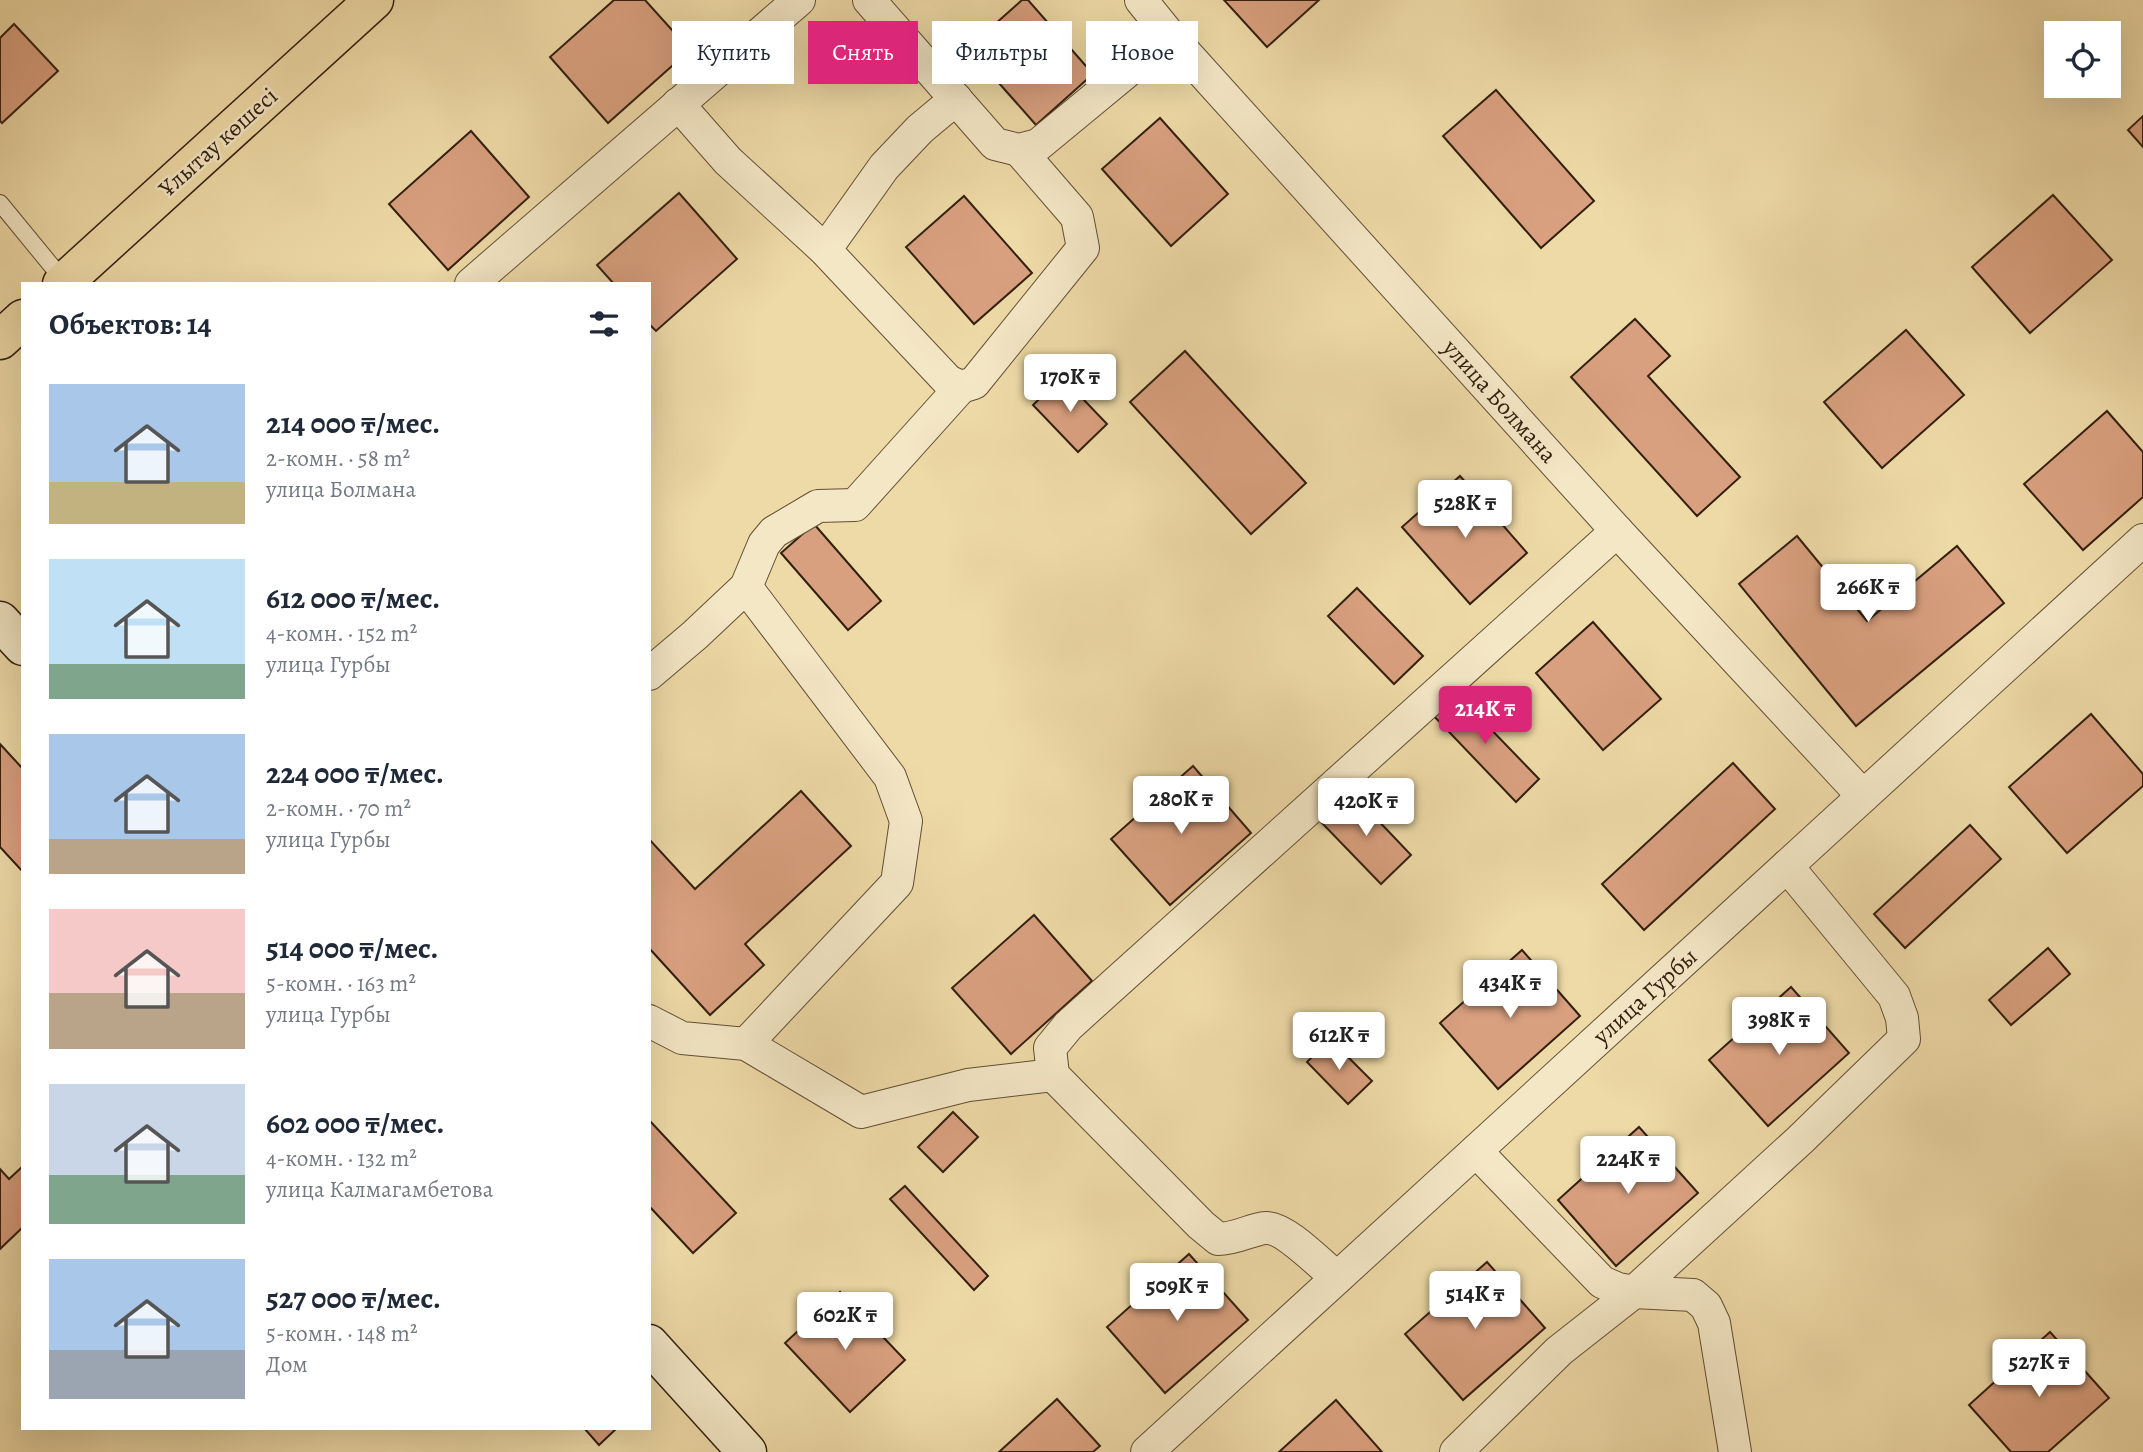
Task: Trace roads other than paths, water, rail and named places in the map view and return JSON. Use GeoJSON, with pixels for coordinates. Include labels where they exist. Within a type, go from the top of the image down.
{"type":"FeatureCollection","features":[{"type":"Feature","properties":{"kind":"main road","name":"Ұлытау көшесі"},"geometry":{"type":"LineString","coordinates":[[63,282],[374,0]]}},
{"type":"Feature","properties":{"kind":"main road"},"geometry":{"type":"LineString","coordinates":[[0,340],[21,321]]}},
{"type":"Feature","properties":{"kind":"street"},"geometry":{"type":"LineString","coordinates":[[473,282],[799,0]]}},
{"type":"Feature","properties":{"kind":"street"},"geometry":{"type":"LineString","coordinates":[[869,0],[995,144],[1019,150],[1038,145],[1112,84]]}},
{"type":"Feature","properties":{"kind":"street","name":"улица Болмана"},"geometry":{"type":"LineString","coordinates":[[1141,0],[1158,21]]}},
{"type":"Feature","properties":{"kind":"street","name":"улица Болмана"},"geometry":{"type":"LineString","coordinates":[[1198,67],[1616,531],[1863,796]]}},
{"type":"Feature","properties":{"kind":"street"},"geometry":{"type":"LineString","coordinates":[[825,250],[884,167],[920,129],[956,99]]}},
{"type":"Feature","properties":{"kind":"street"},"geometry":{"type":"LineString","coordinates":[[678,104],[728,161],[825,250],[948,381],[961,387]]}},
{"type":"Feature","properties":{"kind":"street"},"geometry":{"type":"LineString","coordinates":[[651,672],[746,586],[764,544],[774,533],[818,506],[855,505],[961,387],[974,383],[1083,248],[1077,217],[1019,150]]}},
{"type":"Feature","properties":{"kind":"street"},"geometry":{"type":"LineString","coordinates":[[1337,1278],[1279,1231],[1265,1228],[1231,1239],[1218,1239],[1053,1075],[1050,1048],[1068,1026],[1616,531]]}},
{"type":"Feature","properties":{"kind":"street","name":"улица Гурбы"},"geometry":{"type":"LineString","coordinates":[[1147,1452],[2143,540]]}},
{"type":"Feature","properties":{"kind":"street"},"geometry":{"type":"LineString","coordinates":[[746,586],[890,777],[906,821],[897,883],[746,1044]]}},
{"type":"Feature","properties":{"kind":"street"},"geometry":{"type":"LineString","coordinates":[[0,621],[21,644]]}},
{"type":"Feature","properties":{"kind":"street"},"geometry":{"type":"LineString","coordinates":[[1456,1452],[1559,1351],[1634,1292],[1800,1140],[1904,1039],[1902,1018],[1894,996],[1787,866]]}},
{"type":"Feature","properties":{"kind":"street"},"geometry":{"type":"LineString","coordinates":[[651,1022],[682,1038],[746,1044],[860,1112],[968,1085],[1053,1075]]}},
{"type":"Feature","properties":{"kind":"street"},"geometry":{"type":"LineString","coordinates":[[1476,1151],[1602,1282],[1634,1292],[1693,1295],[1706,1306],[1714,1323],[1735,1452]]}},
{"type":"Feature","properties":{"kind":"street"},"geometry":{"type":"LineString","coordinates":[[651,1346],[747,1452]]}},
{"type":"Feature","properties":{"kind":"lane"},"geometry":{"type":"LineString","coordinates":[[0,203],[63,282]]}}]}
